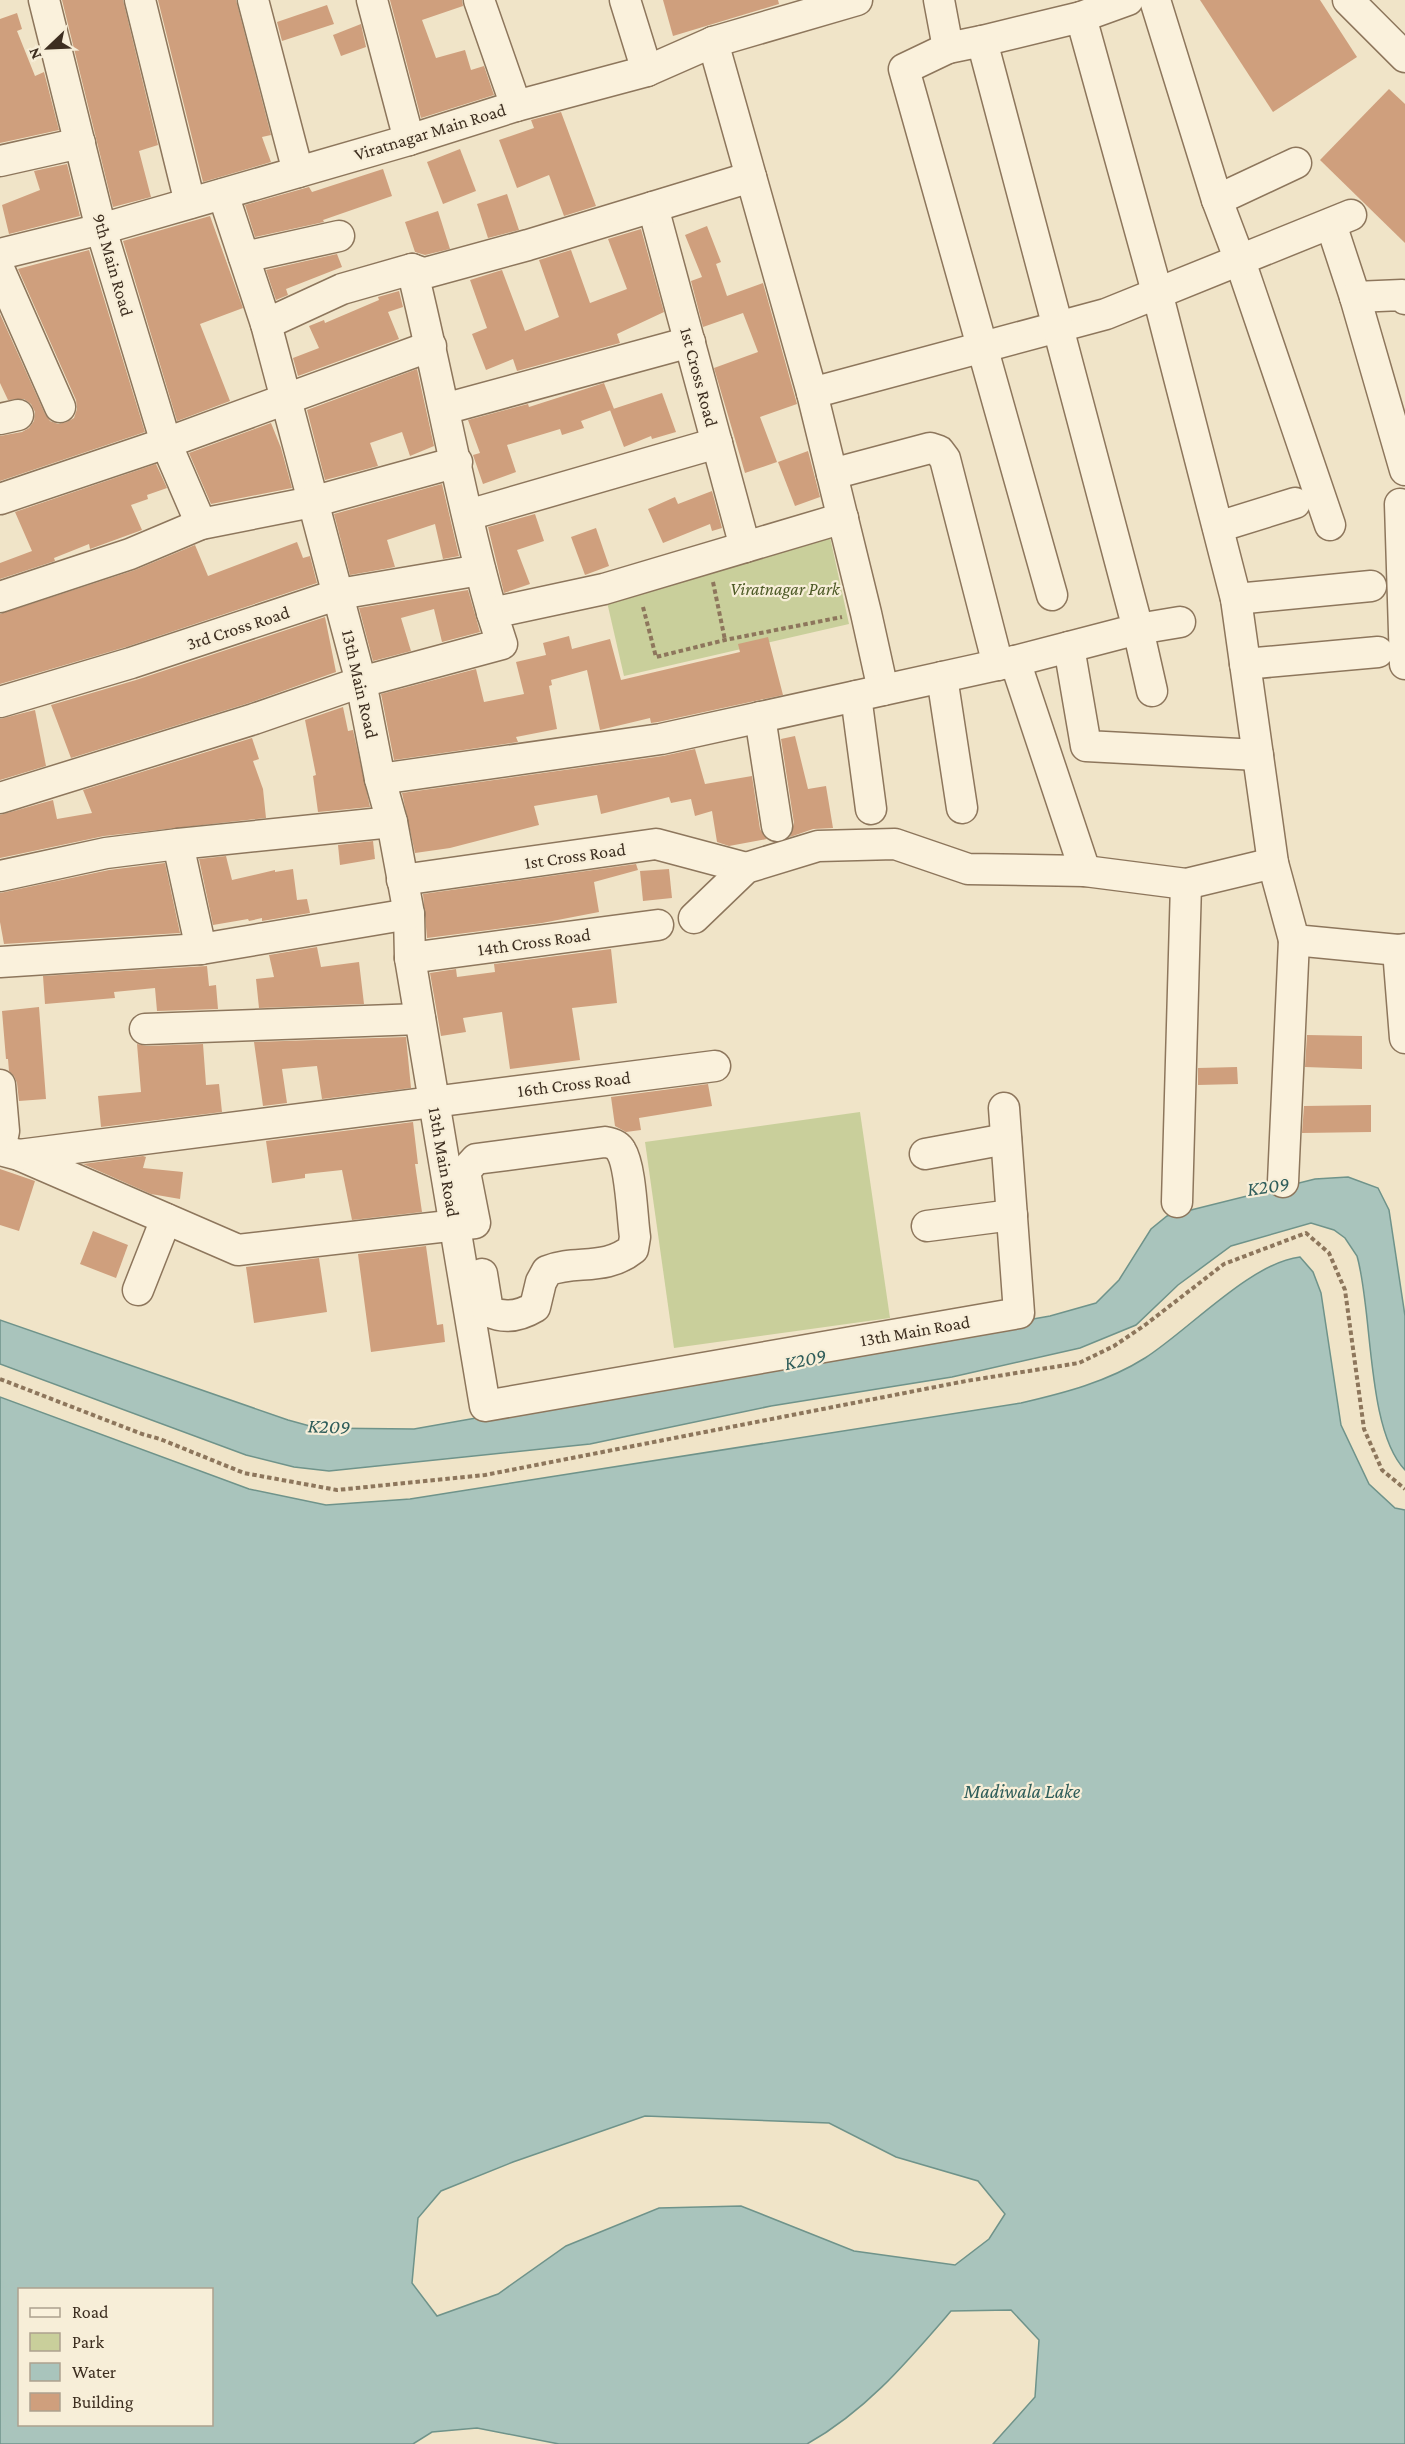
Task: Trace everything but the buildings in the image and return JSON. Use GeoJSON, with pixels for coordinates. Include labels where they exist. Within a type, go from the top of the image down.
{"type":"FeatureCollection","features":[{"type":"Feature","properties":{"kind":"street","name":"9th Main Road"},"geometry":{"type":"LineString","coordinates":[[45,0],[101,229],[166,443],[201,525]]}},
{"type":"Feature","properties":{"kind":"street"},"geometry":{"type":"LineString","coordinates":[[140,0],[190,203]]}},
{"type":"Feature","properties":{"kind":"street"},"geometry":{"type":"LineString","coordinates":[[253,0],[298,172]]}},
{"type":"Feature","properties":{"kind":"street"},"geometry":{"type":"LineString","coordinates":[[372,0],[409,140]]}},
{"type":"Feature","properties":{"kind":"street"},"geometry":{"type":"LineString","coordinates":[[479,0],[516,106]]}},
{"type":"Feature","properties":{"kind":"street"},"geometry":{"type":"LineString","coordinates":[[625,0],[647,71]]}},
{"type":"Feature","properties":{"kind":"street","name":"Viratnagar Main Road"},"geometry":{"type":"LineString","coordinates":[[0,254],[101,229],[409,140],[516,106],[647,71],[713,42],[857,0]]}},
{"type":"Feature","properties":{"kind":"street"},"geometry":{"type":"LineString","coordinates":[[939,0],[948,48]]}},
{"type":"Feature","properties":{"kind":"street"},"geometry":{"type":"LineString","coordinates":[[1052,595],[904,69],[948,48],[982,41],[1067,13],[1128,0]]}},
{"type":"Feature","properties":{"kind":"street"},"geometry":{"type":"LineString","coordinates":[[1155,0],[1217,200],[1330,525]]}},
{"type":"Feature","properties":{"kind":"street"},"geometry":{"type":"LineString","coordinates":[[1348,0],[1405,57]]}},
{"type":"Feature","properties":{"kind":"street"},"geometry":{"type":"LineString","coordinates":[[1067,13],[1157,292],[1236,599],[1273,863],[1294,940],[1283,1182]]}},
{"type":"Feature","properties":{"kind":"street"},"geometry":{"type":"LineString","coordinates":[[982,41],[1138,629],[1152,691]]}},
{"type":"Feature","properties":{"kind":"street"},"geometry":{"type":"LineString","coordinates":[[713,42],[812,393],[866,613],[871,809]]}},
{"type":"Feature","properties":{"kind":"street"},"geometry":{"type":"LineString","coordinates":[[0,161],[80,143]]}},
{"type":"Feature","properties":{"kind":"street"},"geometry":{"type":"LineString","coordinates":[[1217,200],[1296,163]]}},
{"type":"Feature","properties":{"kind":"street"},"geometry":{"type":"LineString","coordinates":[[266,324],[342,289],[412,269],[423,273],[429,272],[751,177]]}},
{"type":"Feature","properties":{"kind":"street","name":"13th Main Road"},"geometry":{"type":"LineString","coordinates":[[223,194],[266,324],[312,502],[339,594],[361,682],[380,779],[392,822],[409,914],[410,958],[434,1102],[465,1225],[486,1406],[1019,1313],[1004,1107]]}},
{"type":"Feature","properties":{"kind":"street","name":"1st Cross Road"},"geometry":{"type":"LineString","coordinates":[[653,207],[745,547]]}},
{"type":"Feature","properties":{"kind":"street"},"geometry":{"type":"LineString","coordinates":[[812,393],[1106,314],[1239,258],[1341,219],[1354,297],[1399,432],[1405,470]]}},
{"type":"Feature","properties":{"kind":"street"},"geometry":{"type":"LineString","coordinates":[[244,257],[339,236]]}},
{"type":"Feature","properties":{"kind":"street"},"geometry":{"type":"LineString","coordinates":[[0,798],[254,719],[361,682],[502,644],[480,570],[412,269]]}},
{"type":"Feature","properties":{"kind":"street"},"geometry":{"type":"LineString","coordinates":[[0,271],[60,408]]}},
{"type":"Feature","properties":{"kind":"street"},"geometry":{"type":"LineString","coordinates":[[1354,297],[1402,295],[1405,299]]}},
{"type":"Feature","properties":{"kind":"street"},"geometry":{"type":"LineString","coordinates":[[444,409],[690,342]]}},
{"type":"Feature","properties":{"kind":"street"},"geometry":{"type":"LineString","coordinates":[[0,500],[166,443],[431,346]]}},
{"type":"Feature","properties":{"kind":"street"},"geometry":{"type":"LineString","coordinates":[[468,515],[717,443]]}},
{"type":"Feature","properties":{"kind":"street"},"geometry":{"type":"LineString","coordinates":[[832,474],[930,448],[939,451],[945,459],[1007,663],[1085,871]]}},
{"type":"Feature","properties":{"kind":"street"},"geometry":{"type":"LineString","coordinates":[[0,597],[130,554],[201,525],[312,502],[457,462]]}},
{"type":"Feature","properties":{"kind":"street"},"geometry":{"type":"LineString","coordinates":[[1218,527],[1295,503]]}},
{"type":"Feature","properties":{"kind":"street"},"geometry":{"type":"LineString","coordinates":[[1400,504],[1405,664]]}},
{"type":"Feature","properties":{"kind":"street"},"geometry":{"type":"LineString","coordinates":[[492,613],[604,589],[843,518]]}},
{"type":"Feature","properties":{"kind":"street","name":"3rd Cross Road"},"geometry":{"type":"LineString","coordinates":[[0,702],[131,663],[339,594],[480,570]]}},
{"type":"Feature","properties":{"kind":"street"},"geometry":{"type":"LineString","coordinates":[[1236,599],[1371,586]]}},
{"type":"Feature","properties":{"kind":"street"},"geometry":{"type":"LineString","coordinates":[[380,779],[660,739],[1007,663],[1138,629],[1180,622]]}},
{"type":"Feature","properties":{"kind":"street"},"geometry":{"type":"LineString","coordinates":[[1069,647],[1086,746],[1258,755]]}},
{"type":"Feature","properties":{"kind":"street"},"geometry":{"type":"LineString","coordinates":[[1245,664],[1378,652]]}},
{"type":"Feature","properties":{"kind":"street"},"geometry":{"type":"LineString","coordinates":[[942,677],[962,808]]}},
{"type":"Feature","properties":{"kind":"street"},"geometry":{"type":"LineString","coordinates":[[760,717],[777,826]]}},
{"type":"Feature","properties":{"kind":"street"},"geometry":{"type":"LineString","coordinates":[[0,876],[106,853],[392,822]]}},
{"type":"Feature","properties":{"kind":"street"},"geometry":{"type":"LineString","coordinates":[[178,844],[201,949]]}},
{"type":"Feature","properties":{"kind":"street","name":"1st Cross Road"},"geometry":{"type":"LineString","coordinates":[[402,880],[656,844],[746,868]]}},
{"type":"Feature","properties":{"kind":"street"},"geometry":{"type":"LineString","coordinates":[[694,918],[746,868],[818,846],[895,844],[968,869],[1085,871],[1186,884],[1273,863]]}},
{"type":"Feature","properties":{"kind":"street"},"geometry":{"type":"LineString","coordinates":[[1177,1202],[1186,884]]}},
{"type":"Feature","properties":{"kind":"street"},"geometry":{"type":"LineString","coordinates":[[0,962],[201,949],[409,914]]}},
{"type":"Feature","properties":{"kind":"street","name":"14th Cross Road"},"geometry":{"type":"LineString","coordinates":[[410,958],[658,925]]}},
{"type":"Feature","properties":{"kind":"street"},"geometry":{"type":"LineString","coordinates":[[1294,940],[1402,950],[1405,1038]]}},
{"type":"Feature","properties":{"kind":"street"},"geometry":{"type":"LineString","coordinates":[[145,1029],[420,1019]]}},
{"type":"Feature","properties":{"kind":"street","name":"16th Cross Road"},"geometry":{"type":"LineString","coordinates":[[6,1152],[434,1102],[715,1066]]}},
{"type":"Feature","properties":{"kind":"street"},"geometry":{"type":"LineString","coordinates":[[0,1085],[6,1152],[238,1250],[465,1225]]}},
{"type":"Feature","properties":{"kind":"street"},"geometry":{"type":"LineString","coordinates":[[925,1154],[1006,1139]]}},
{"type":"Feature","properties":{"kind":"street"},"geometry":{"type":"LineString","coordinates":[[605,1142],[614,1144],[621,1150],[625,1162],[635,1237],[633,1249],[619,1257],[595,1265],[556,1267],[547,1271],[541,1282],[535,1306],[524,1313],[498,1316],[488,1311],[465,1225],[466,1170],[476,1159],[605,1142]]}},
{"type":"Feature","properties":{"kind":"street"},"geometry":{"type":"LineString","coordinates":[[927,1227],[1012,1215]]}},
{"type":"Feature","properties":{"kind":"street"},"geometry":{"type":"LineString","coordinates":[[138,1290],[166,1219]]}},
{"type":"Feature","properties":{"kind":"path"},"geometry":{"type":"LineString","coordinates":[[713,581],[725,640]]}},
{"type":"Feature","properties":{"kind":"path"},"geometry":{"type":"LineString","coordinates":[[643,607],[656,657],[725,640],[866,613]]}},
{"type":"Feature","properties":{"kind":"path"},"geometry":{"type":"LineString","coordinates":[[0,1379],[244,1473],[337,1490],[485,1475],[966,1381],[1079,1363],[1114,1346],[1145,1325],[1224,1264],[1305,1233],[1329,1253],[1345,1290],[1364,1429],[1382,1470],[1405,1489]]}},
{"type":"Feature","properties":{"kind":"green space","name":"Viratnagar Park"},"geometry":{"type":"Polygon","coordinates":[[[828,528],[849,624],[624,676],[604,589],[828,528]]]}},
{"type":"Feature","properties":{"kind":"green space"},"geometry":{"type":"Polygon","coordinates":[[[860,1112],[890,1318],[674,1348],[645,1142],[860,1112]]]}},
{"type":"Feature","properties":{"kind":"water"},"geometry":{"type":"Polygon","coordinates":[[[1348,1177],[1378,1188],[1389,1210],[1405,1316],[1405,1470],[1392,1451],[1383,1427],[1372,1368],[1366,1307],[1357,1256],[1345,1238],[1334,1230],[1311,1223],[1231,1246],[1178,1285],[1136,1325],[1080,1348],[952,1377],[771,1406],[590,1444],[329,1471],[294,1467],[246,1455],[0,1364],[0,1320],[317,1428],[414,1429],[1050,1316],[1096,1303],[1119,1280],[1151,1229],[1167,1216],[1315,1179],[1348,1177]]]}},
{"type":"Feature","properties":{"kind":"water","name":"Madiwala Lake"},"geometry":{"type":"Polygon","coordinates":[[[1300,1257],[1313,1272],[1321,1293],[1341,1425],[1369,1484],[1395,1508],[1405,1510],[1405,2444],[993,2444],[1035,2397],[1039,2340],[1011,2310],[951,2311],[902,2367],[867,2401],[807,2444],[559,2444],[477,2428],[432,2432],[413,2444],[0,2444],[0,1397],[249,1489],[326,1505],[410,1499],[1021,1403],[1053,1395],[1116,1374],[1145,1358],[1220,1299],[1261,1271],[1300,1257]],[[645,2116],[513,2162],[441,2191],[418,2218],[412,2283],[437,2316],[498,2294],[566,2246],[659,2208],[741,2206],[854,2251],[955,2265],[989,2239],[1005,2214],[978,2181],[896,2157],[829,2123],[645,2116]]]}},
{"type":"Feature","properties":{"kind":"water label","name":"K209"},"geometry":{"type":"Point","coordinates":[1268,1186]}},
{"type":"Feature","properties":{"kind":"water label","name":"K209"},"geometry":{"type":"Point","coordinates":[805,1359]}},
{"type":"Feature","properties":{"kind":"water label","name":"K209"},"geometry":{"type":"Point","coordinates":[329,1426]}}]}
